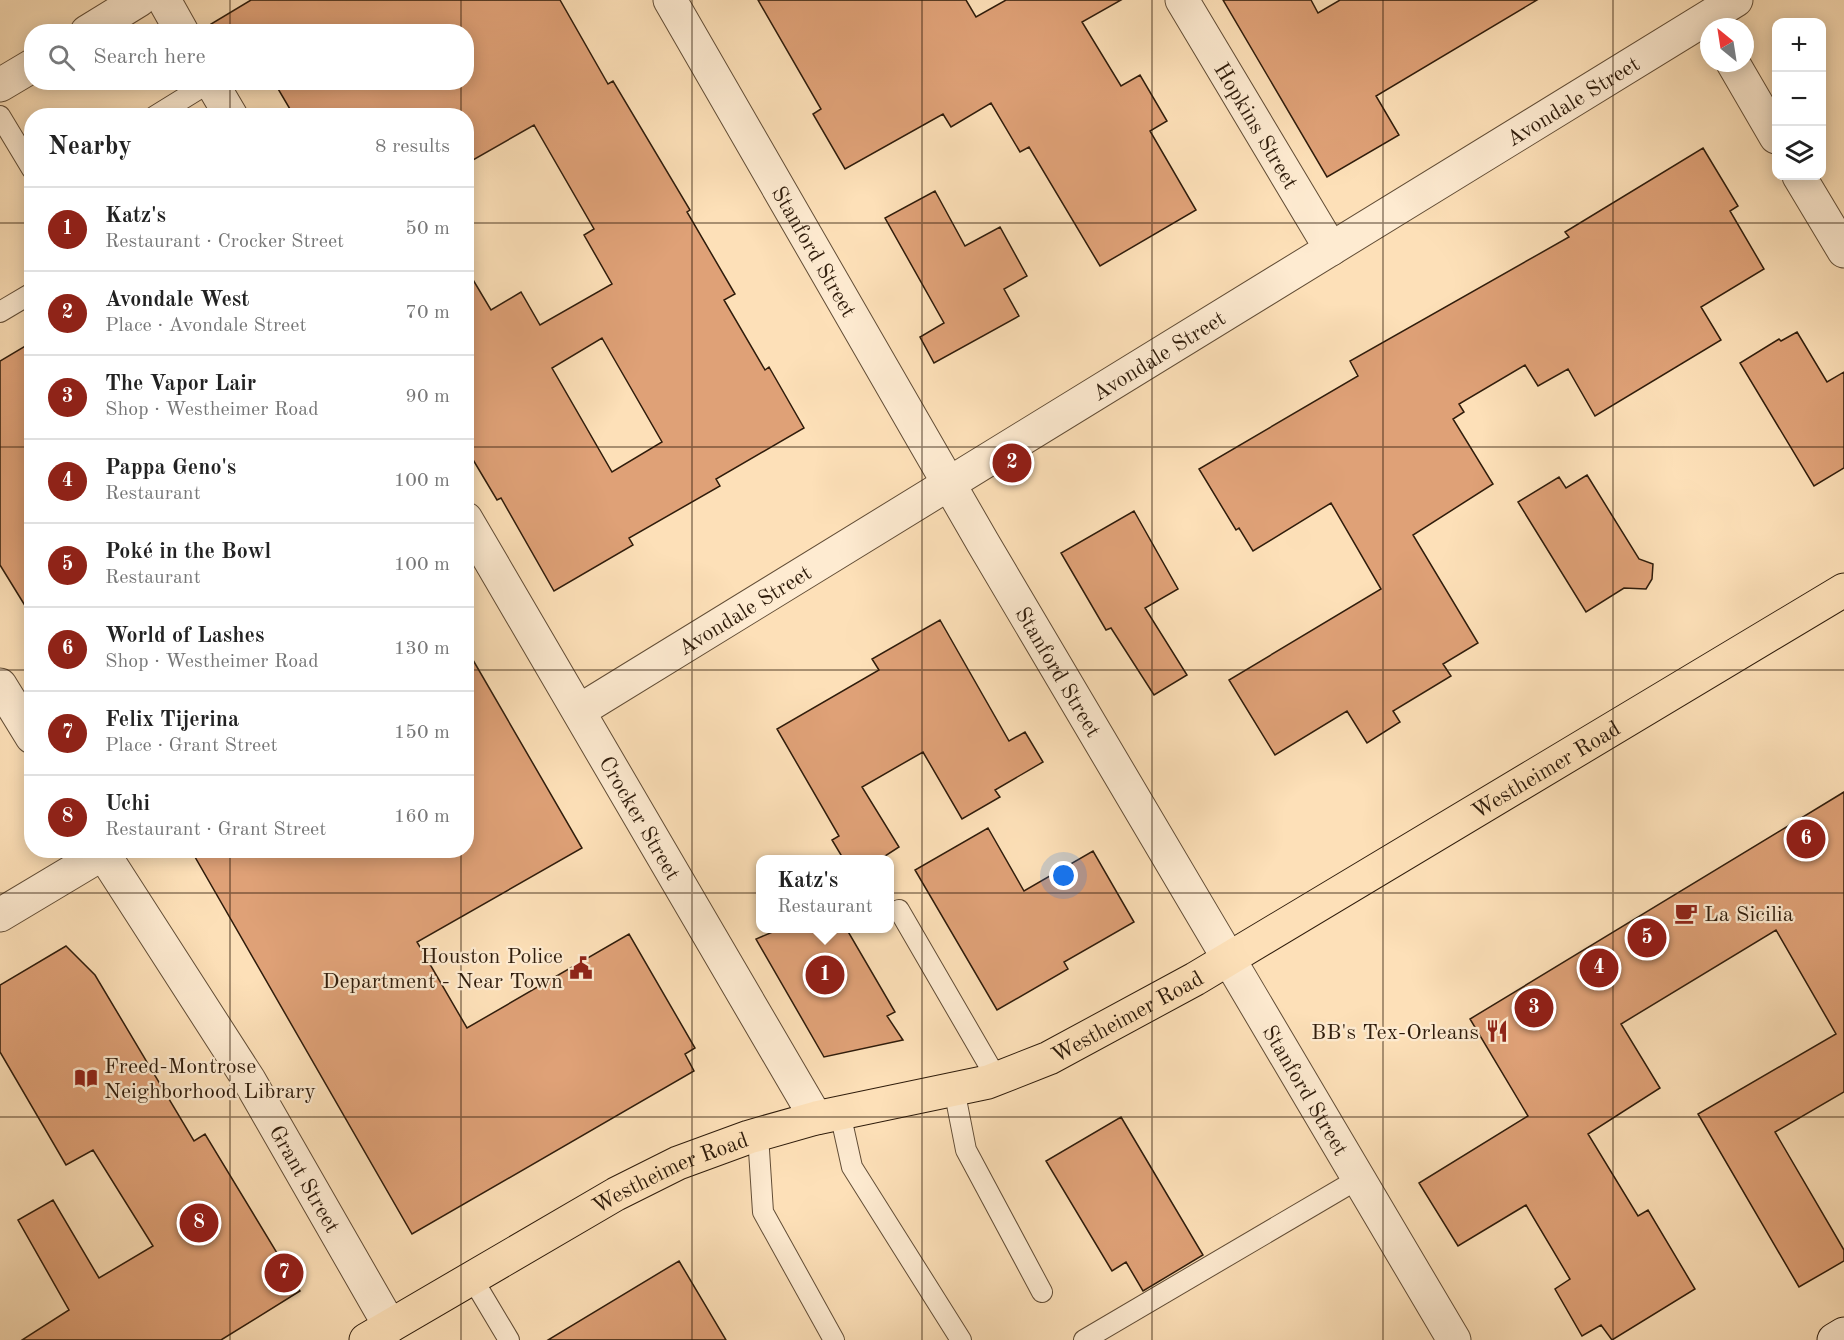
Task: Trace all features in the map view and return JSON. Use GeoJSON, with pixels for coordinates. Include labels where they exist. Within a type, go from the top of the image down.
{"type":"FeatureCollection","features":[{"type":"Feature","properties":{"kind":"main road","name":"Westheimer Road"},"geometry":{"type":"LineString","coordinates":[[378,1333],[616,1194],[678,1163],[758,1135],[828,1116],[997,1079],[1049,1058],[1228,960],[1844,590]]}},
{"type":"Feature","properties":{"kind":"street"},"geometry":{"type":"LineString","coordinates":[[100,24],[139,0]]}},
{"type":"Feature","properties":{"kind":"street"},"geometry":{"type":"LineString","coordinates":[[164,0],[178,24]]}},
{"type":"Feature","properties":{"kind":"street","name":"Stanford Street"},"geometry":{"type":"LineString","coordinates":[[670,0],[949,484],[1454,1340]]}},
{"type":"Feature","properties":{"kind":"street","name":"Hopkins Street"},"geometry":{"type":"LineString","coordinates":[[1182,0],[1331,249]]}},
{"type":"Feature","properties":{"kind":"street","name":"Avondale Street"},"geometry":{"type":"LineString","coordinates":[[579,711],[1331,249],[1704,15],[1736,0]]}},
{"type":"Feature","properties":{"kind":"street"},"geometry":{"type":"LineString","coordinates":[[0,85],[24,71]]}},
{"type":"Feature","properties":{"kind":"street"},"geometry":{"type":"LineString","coordinates":[[1738,72],[1772,130]]}},
{"type":"Feature","properties":{"kind":"street"},"geometry":{"type":"LineString","coordinates":[[216,90],[226,108]]}},
{"type":"Feature","properties":{"kind":"street"},"geometry":{"type":"LineString","coordinates":[[1801,180],[1844,251]]}},
{"type":"Feature","properties":{"kind":"street","name":"Crocker Street"},"geometry":{"type":"LineString","coordinates":[[474,533],[579,711],[828,1116]]}},
{"type":"Feature","properties":{"kind":"street"},"geometry":{"type":"LineString","coordinates":[[0,684],[24,724]]}},
{"type":"Feature","properties":{"kind":"street"},"geometry":{"type":"LineString","coordinates":[[0,915],[91,858]]}},
{"type":"Feature","properties":{"kind":"street","name":"Grant Street"},"geometry":{"type":"LineString","coordinates":[[105,858],[249,1080],[378,1333]]}},
{"type":"Feature","properties":{"kind":"street"},"geometry":{"type":"LineString","coordinates":[[1834,1340],[1844,1334]]}},
{"type":"Feature","properties":{"kind":"lane"},"geometry":{"type":"LineString","coordinates":[[168,108],[198,90]]}},
{"type":"Feature","properties":{"kind":"lane"},"geometry":{"type":"LineString","coordinates":[[0,116],[24,156]]}},
{"type":"Feature","properties":{"kind":"lane"},"geometry":{"type":"LineString","coordinates":[[0,312],[24,298]]}},
{"type":"Feature","properties":{"kind":"lane"},"geometry":{"type":"LineString","coordinates":[[899,910],[997,1079]]}},
{"type":"Feature","properties":{"kind":"lane"},"geometry":{"type":"LineString","coordinates":[[954,1089],[966,1150],[1042,1292]]}},
{"type":"Feature","properties":{"kind":"lane"},"geometry":{"type":"LineString","coordinates":[[828,1116],[852,1167],[961,1340]]}},
{"type":"Feature","properties":{"kind":"lane"},"geometry":{"type":"LineString","coordinates":[[758,1135],[763,1212],[834,1340]]}},
{"type":"Feature","properties":{"kind":"lane"},"geometry":{"type":"LineString","coordinates":[[1084,1340],[1358,1179]]}},
{"type":"Feature","properties":{"kind":"lane"},"geometry":{"type":"LineString","coordinates":[[472,1278],[509,1340]]}},
{"type":"Feature","properties":{"kind":"building"},"geometry":{"type":"Polygon","coordinates":[[[251,0],[560,0],[608,84],[613,81],[690,210],[687,212],[735,294],[724,300],[765,370],[769,367],[804,428],[716,479],[720,486],[629,538],[633,545],[554,591],[501,498],[497,500],[474,461],[474,281],[491,310],[521,292],[540,325],[612,284],[584,235],[594,229],[534,125],[474,159],[474,108],[289,108],[279,90],[474,90],[474,24],[211,24],[251,0]],[[602,338],[552,368],[612,472],[662,442],[602,338]]]}},
{"type":"Feature","properties":{"kind":"building"},"geometry":{"type":"Polygon","coordinates":[[[758,0],[966,0],[976,17],[1006,0],[1121,0],[1082,22],[1121,86],[1140,75],[1167,121],[1150,131],[1196,210],[1100,266],[1029,147],[1020,152],[991,103],[951,127],[943,114],[845,169],[813,114],[821,109],[758,0]]]}},
{"type":"Feature","properties":{"kind":"building"},"geometry":{"type":"Polygon","coordinates":[[[1223,0],[1311,0],[1318,13],[1340,0],[1537,0],[1376,96],[1399,135],[1327,177],[1223,0]]]}},
{"type":"Feature","properties":{"kind":"building"},"geometry":{"type":"Polygon","coordinates":[[[1703,148],[1738,206],[1730,211],[1764,269],[1701,307],[1721,340],[1595,416],[1568,369],[1538,386],[1525,365],[1459,404],[1464,412],[1453,419],[1493,484],[1413,535],[1478,643],[1443,664],[1451,676],[1393,711],[1400,722],[1367,743],[1347,711],[1275,755],[1229,680],[1381,589],[1331,503],[1253,551],[1239,528],[1236,530],[1199,469],[1358,376],[1350,361],[1569,237],[1565,232],[1703,148]]]}},
{"type":"Feature","properties":{"kind":"building"},"geometry":{"type":"Polygon","coordinates":[[[935,191],[965,246],[1000,227],[1027,276],[1004,289],[1019,316],[934,363],[920,337],[944,323],[885,218],[935,191]]]}},
{"type":"Feature","properties":{"kind":"building"},"geometry":{"type":"Polygon","coordinates":[[[1797,332],[1827,382],[1844,372],[1844,468],[1814,486],[1740,363],[1779,339],[1781,341],[1797,332]]]}},
{"type":"Feature","properties":{"kind":"building"},"geometry":{"type":"Polygon","coordinates":[[[24,347],[24,604],[0,565],[0,361],[24,347]]]}},
{"type":"Feature","properties":{"kind":"building"},"geometry":{"type":"Polygon","coordinates":[[[1587,475],[1639,559],[1653,564],[1652,579],[1646,589],[1624,588],[1586,612],[1518,502],[1559,477],[1566,488],[1587,475]]]}},
{"type":"Feature","properties":{"kind":"building"},"geometry":{"type":"Polygon","coordinates":[[[1134,511],[1178,589],[1145,608],[1187,675],[1154,695],[1111,628],[1106,630],[1061,553],[1134,511]]]}},
{"type":"Feature","properties":{"kind":"building"},"geometry":{"type":"Polygon","coordinates":[[[940,620],[1009,741],[1025,732],[1043,762],[995,790],[1000,797],[962,819],[923,752],[862,787],[899,847],[887,855],[841,855],[832,840],[839,836],[777,729],[879,670],[872,659],[940,620]]]}},
{"type":"Feature","properties":{"kind":"building"},"geometry":{"type":"Polygon","coordinates":[[[474,662],[582,848],[417,942],[467,1028],[629,934],[695,1048],[685,1054],[694,1071],[412,1234],[196,858],[474,858],[474,662]]]}},
{"type":"Feature","properties":{"kind":"building"},"geometry":{"type":"Polygon","coordinates":[[[1844,792],[1844,1092],[1775,1132],[1844,1250],[1844,1261],[1799,1287],[1698,1114],[1836,1034],[1776,930],[1621,1024],[1660,1088],[1588,1134],[1638,1216],[1648,1210],[1695,1289],[1612,1340],[1601,1325],[1582,1336],[1555,1289],[1570,1279],[1526,1205],[1458,1246],[1419,1183],[1528,1116],[1470,1019],[1844,792]]]}},
{"type":"Feature","properties":{"kind":"building"},"geometry":{"type":"Polygon","coordinates":[[[988,828],[1024,891],[1093,851],[1134,922],[1064,962],[1068,969],[997,1010],[915,870],[988,828]]]}},
{"type":"Feature","properties":{"kind":"building"},"geometry":{"type":"Polygon","coordinates":[[[770,933],[849,933],[895,1012],[887,1016],[903,1040],[824,1057],[756,939],[770,933]]]}},
{"type":"Feature","properties":{"kind":"building"},"geometry":{"type":"Polygon","coordinates":[[[66,946],[95,975],[194,1141],[205,1134],[300,1291],[221,1340],[22,1340],[69,1310],[18,1220],[53,1200],[99,1278],[153,1246],[93,1150],[66,1165],[0,1052],[0,985],[66,946]]]}},
{"type":"Feature","properties":{"kind":"building"},"geometry":{"type":"Polygon","coordinates":[[[1121,1117],[1203,1255],[1143,1291],[1126,1262],[1112,1271],[1046,1161],[1121,1117]]]}},
{"type":"Feature","properties":{"kind":"building"},"geometry":{"type":"Polygon","coordinates":[[[679,1261],[726,1340],[548,1340],[679,1261]]]}},
{"type":"Feature","properties":{"kind":"place","name":"Avondale West"},"geometry":{"type":"Point","coordinates":[1012,463]}},
{"type":"Feature","properties":{"kind":"place","name":"World of Lashes"},"geometry":{"type":"Point","coordinates":[1806,839]}},
{"type":"Feature","properties":{"kind":"place","name":"La Sicilia"},"geometry":{"type":"Point","coordinates":[1686,913]}},
{"type":"Feature","properties":{"kind":"place","name":"Poké in the Bowl"},"geometry":{"type":"Point","coordinates":[1647,938]}},
{"type":"Feature","properties":{"kind":"place","name":"Houston Police Department - Near Town"},"geometry":{"type":"Point","coordinates":[581,968]}},
{"type":"Feature","properties":{"kind":"place","name":"Pappa Geno's"},"geometry":{"type":"Point","coordinates":[1599,968]}},
{"type":"Feature","properties":{"kind":"place","name":"Katz's"},"geometry":{"type":"Point","coordinates":[825,975]}},
{"type":"Feature","properties":{"kind":"place","name":"The Vapor Lair"},"geometry":{"type":"Point","coordinates":[1534,1008]}},
{"type":"Feature","properties":{"kind":"place","name":"BB's Tex-Orleans"},"geometry":{"type":"Point","coordinates":[1497,1031]}},
{"type":"Feature","properties":{"kind":"place","name":"Freed-Montrose Neighborhood Library"},"geometry":{"type":"Point","coordinates":[86,1078]}},
{"type":"Feature","properties":{"kind":"place","name":"Uchi"},"geometry":{"type":"Point","coordinates":[199,1223]}},
{"type":"Feature","properties":{"kind":"place","name":"Felix Tijerina"},"geometry":{"type":"Point","coordinates":[284,1273]}}]}
